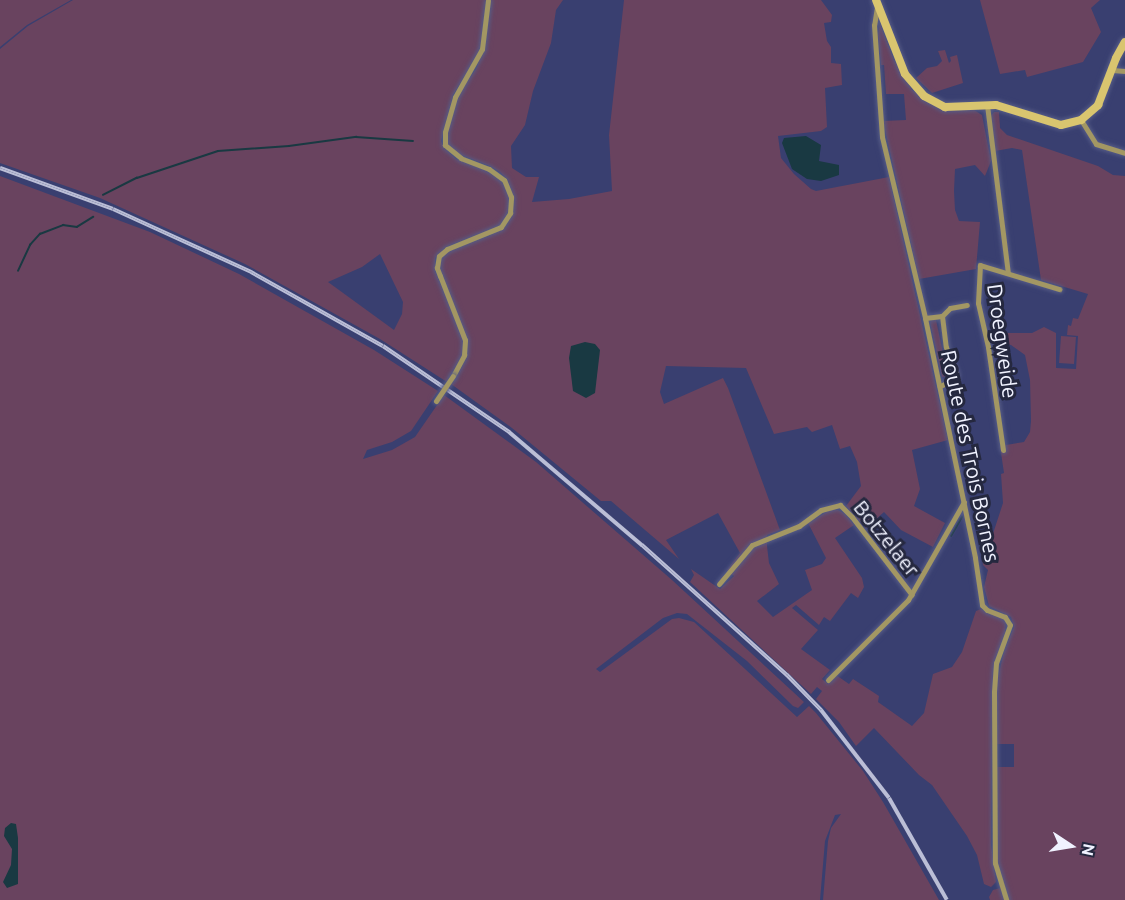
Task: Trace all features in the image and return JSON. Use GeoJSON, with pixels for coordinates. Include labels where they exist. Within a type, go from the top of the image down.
{"type":"FeatureCollection","features":[{"type":"Feature","properties":{"kind":"main road"},"geometry":{"type":"LineString","coordinates":[[877,2],[905,74],[924,96],[945,107],[1002,106],[1061,125],[1081,120],[1098,105],[1125,42]]}},
{"type":"Feature","properties":{"kind":"street"},"geometry":{"type":"LineString","coordinates":[[436,401],[464,355],[465,340],[437,268],[439,256],[447,249],[501,227],[508,220],[511,205],[508,186],[497,173],[461,158],[444,145],[445,132],[455,97],[482,49],[488,0]]}},
{"type":"Feature","properties":{"kind":"street","name":"Route des Trois Bornes"},"geometry":{"type":"LineString","coordinates":[[877,2],[874,25],[882,137],[940,386],[982,605],[987,610],[1005,617],[1010,625],[996,663],[994,692],[995,863],[1006,900]]}},
{"type":"Feature","properties":{"kind":"street"},"geometry":{"type":"LineString","coordinates":[[1112,70],[1125,71]]}},
{"type":"Feature","properties":{"kind":"street","name":"Droegweide"},"geometry":{"type":"LineString","coordinates":[[987,105],[1008,273]]}},
{"type":"Feature","properties":{"kind":"street"},"geometry":{"type":"LineString","coordinates":[[1081,120],[1096,144],[1125,153]]}},
{"type":"Feature","properties":{"kind":"street","name":"Droegweide"},"geometry":{"type":"LineString","coordinates":[[1003,450],[977,287],[980,265],[1059,289]]}},
{"type":"Feature","properties":{"kind":"street"},"geometry":{"type":"LineString","coordinates":[[925,318],[942,316],[950,308],[967,305]]}},
{"type":"Feature","properties":{"kind":"street"},"geometry":{"type":"LineString","coordinates":[[940,386],[955,379],[956,374],[946,347],[942,316]]}},
{"type":"Feature","properties":{"kind":"street","name":"Botzelaer"},"geometry":{"type":"LineString","coordinates":[[828,680],[912,595],[964,502]]}},
{"type":"Feature","properties":{"kind":"street","name":"Botzelaer"},"geometry":{"type":"LineString","coordinates":[[719,584],[752,544],[799,526],[821,510],[840,505],[852,517],[912,595]]}},
{"type":"Feature","properties":{"kind":"shaded area"},"geometry":{"type":"Polygon","coordinates":[[[0,0],[71,0],[27,25],[0,47],[0,0]]]}},
{"type":"Feature","properties":{"kind":"shaded area"},"geometry":{"type":"Polygon","coordinates":[[[73,0],[486,0],[481,49],[453,95],[441,141],[444,148],[456,159],[487,170],[503,182],[509,196],[508,212],[501,225],[446,247],[435,258],[435,271],[464,340],[463,355],[447,382],[380,339],[245,264],[100,198],[0,163],[0,49],[28,26],[73,0]],[[380,254],[362,267],[328,282],[394,330],[402,314],[403,302],[380,254]]]}},
{"type":"Feature","properties":{"kind":"shaded area"},"geometry":{"type":"Polygon","coordinates":[[[489,0],[563,0],[556,10],[551,43],[533,91],[525,125],[511,146],[512,168],[526,177],[539,177],[532,202],[569,199],[612,191],[609,135],[624,0],[821,0],[832,15],[831,22],[824,23],[827,41],[831,47],[831,63],[841,64],[842,85],[825,88],[827,127],[821,131],[778,136],[781,158],[794,174],[816,191],[889,177],[948,440],[912,450],[920,489],[914,506],[945,523],[933,547],[901,530],[884,512],[866,528],[846,506],[861,486],[857,462],[850,446],[840,449],[832,425],[812,432],[807,427],[774,434],[746,368],[666,366],[660,392],[664,404],[723,378],[780,530],[767,535],[769,563],[779,584],[757,601],[773,617],[812,590],[805,570],[822,564],[826,558],[808,523],[830,510],[838,510],[845,514],[854,525],[835,538],[862,578],[864,587],[858,598],[851,593],[830,621],[824,617],[819,625],[796,605],[792,608],[818,630],[801,649],[830,670],[822,679],[828,684],[836,675],[849,684],[853,679],[879,696],[878,702],[912,726],[924,713],[933,674],[952,667],[962,652],[976,611],[981,609],[1006,620],[1005,633],[999,650],[992,732],[991,845],[996,882],[991,887],[984,884],[977,855],[967,836],[932,785],[919,775],[874,728],[856,746],[839,722],[816,699],[822,691],[817,687],[811,694],[690,582],[694,575],[691,569],[720,589],[734,576],[727,570],[740,553],[718,513],[666,540],[679,559],[611,501],[601,501],[512,428],[451,384],[462,367],[467,347],[440,272],[440,262],[446,252],[489,236],[507,224],[513,196],[508,180],[500,172],[461,155],[447,145],[446,135],[457,97],[476,69],[484,49],[489,0]]]}},
{"type":"Feature","properties":{"kind":"shaded area"},"geometry":{"type":"Polygon","coordinates":[[[980,0],[1100,0],[1091,8],[1101,32],[1083,62],[1027,77],[1025,70],[1000,74],[980,0]]]}},
{"type":"Feature","properties":{"kind":"shaded area"},"geometry":{"type":"Polygon","coordinates":[[[880,24],[894,60],[912,90],[941,110],[974,110],[982,115],[991,161],[985,176],[975,165],[955,169],[954,191],[955,210],[959,221],[980,222],[976,269],[919,279],[883,121],[906,120],[904,94],[886,94],[884,65],[881,65],[878,35],[880,24]]]}},
{"type":"Feature","properties":{"kind":"shaded area"},"geometry":{"type":"Polygon","coordinates":[[[945,50],[949,63],[950,57],[957,55],[963,83],[932,93],[916,78],[927,68],[937,66],[942,61],[938,51],[945,50]]]}},
{"type":"Feature","properties":{"kind":"shaded area"},"geometry":{"type":"Polygon","coordinates":[[[994,112],[999,112],[1000,128],[1007,135],[1098,166],[1113,175],[1125,176],[1125,900],[990,900],[989,897],[993,890],[1004,887],[997,863],[997,767],[1014,767],[1014,744],[997,744],[997,682],[1004,651],[1014,627],[1011,617],[989,606],[984,587],[988,570],[983,565],[981,549],[988,549],[1003,503],[1001,474],[1004,473],[1000,446],[1024,442],[1030,432],[1031,421],[1030,380],[1025,355],[1011,345],[997,343],[988,337],[1002,333],[1032,333],[1044,327],[1056,333],[1056,368],[1076,369],[1078,336],[1067,335],[1068,325],[1071,326],[1073,318],[1078,319],[1088,294],[1041,280],[1022,150],[1012,148],[995,151],[990,117],[994,112]]]}},
{"type":"Feature","properties":{"kind":"shaded area"},"geometry":{"type":"Polygon","coordinates":[[[0,176],[150,232],[239,274],[374,350],[438,391],[411,431],[392,442],[367,450],[363,459],[392,450],[415,437],[444,395],[536,462],[672,580],[804,702],[798,708],[793,706],[747,661],[687,614],[677,613],[663,618],[596,669],[600,672],[672,619],[679,618],[694,622],[797,717],[809,706],[816,713],[863,771],[939,900],[823,900],[828,841],[831,828],[841,814],[835,815],[825,841],[820,900],[0,900],[0,176]]]}},
{"type":"Feature","properties":{"kind":"shaded area"},"geometry":{"type":"Polygon","coordinates":[[[933,319],[936,320],[948,376],[942,377],[930,322],[933,319]]]}},
{"type":"Feature","properties":{"kind":"shaded area"},"geometry":{"type":"Polygon","coordinates":[[[1061,336],[1076,337],[1074,364],[1059,363],[1061,336]]]}},
{"type":"Feature","properties":{"kind":"water"},"geometry":{"type":"Polygon","coordinates":[[[806,136],[821,145],[819,161],[839,165],[839,175],[821,181],[807,179],[792,169],[782,143],[784,138],[806,136]]]}},
{"type":"Feature","properties":{"kind":"water"},"geometry":{"type":"Polygon","coordinates":[[[585,342],[595,344],[600,350],[595,393],[586,398],[573,391],[569,358],[571,346],[585,342]]]}},
{"type":"Feature","properties":{"kind":"water"},"geometry":{"type":"Polygon","coordinates":[[[11,823],[16,824],[18,838],[18,884],[7,888],[3,882],[11,865],[12,849],[4,836],[5,828],[11,823]]]}},
{"type":"Feature","properties":{"kind":"waterway"},"geometry":{"type":"LineString","coordinates":[[103,195],[137,178],[218,151],[289,146],[356,137],[413,141]]}},
{"type":"Feature","properties":{"kind":"waterway"},"geometry":{"type":"LineString","coordinates":[[18,271],[30,245],[40,234],[63,225],[77,227],[93,217]]}},
{"type":"Feature","properties":{"kind":"waterway"},"geometry":{"type":"LineString","coordinates":[[951,536],[962,517]]}},
{"type":"Feature","properties":{"kind":"railway"},"geometry":{"type":"LineString","coordinates":[[0,168],[113,209],[251,272],[383,346],[509,432],[642,545],[787,675],[821,710],[889,798],[947,900]]}}]}
